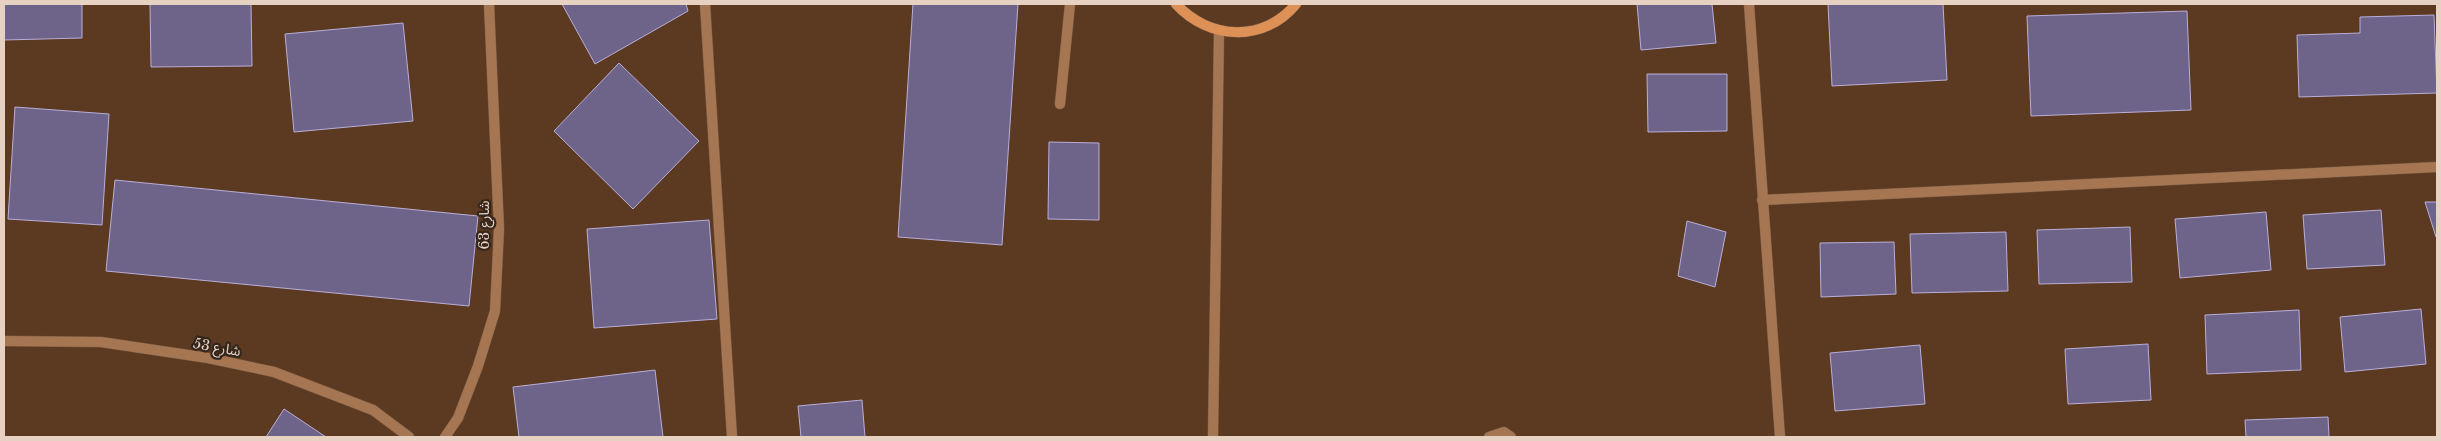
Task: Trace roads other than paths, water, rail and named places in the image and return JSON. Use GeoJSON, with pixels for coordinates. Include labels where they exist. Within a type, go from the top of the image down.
{"type":"FeatureCollection","features":[{"type":"Feature","properties":{"kind":"street","name":"شارع 63"},"geometry":{"type":"LineString","coordinates":[[445,437],[458,418],[478,366],[495,311],[499,229],[489,4]]}},
{"type":"Feature","properties":{"kind":"street"},"geometry":{"type":"LineString","coordinates":[[705,4],[732,437]]}},
{"type":"Feature","properties":{"kind":"street"},"geometry":{"type":"LineString","coordinates":[[1060,104],[1070,4]]}},
{"type":"Feature","properties":{"kind":"street"},"geometry":{"type":"LineString","coordinates":[[1176,4],[1194,19],[1219,32],[1246,31],[1265,27],[1296,4]]}},
{"type":"Feature","properties":{"kind":"street"},"geometry":{"type":"LineString","coordinates":[[1749,4],[1780,437]]}},
{"type":"Feature","properties":{"kind":"street"},"geometry":{"type":"LineString","coordinates":[[1213,437],[1219,32]]}},
{"type":"Feature","properties":{"kind":"street"},"geometry":{"type":"LineString","coordinates":[[1762,200],[2437,167]]}},
{"type":"Feature","properties":{"kind":"street","name":"شارع 53"},"geometry":{"type":"LineString","coordinates":[[4,341],[101,342],[208,358],[274,372],[373,410],[409,437]]}},
{"type":"Feature","properties":{"kind":"street"},"geometry":{"type":"LineString","coordinates":[[1488,437],[1504,432],[1511,437]]}}]}
